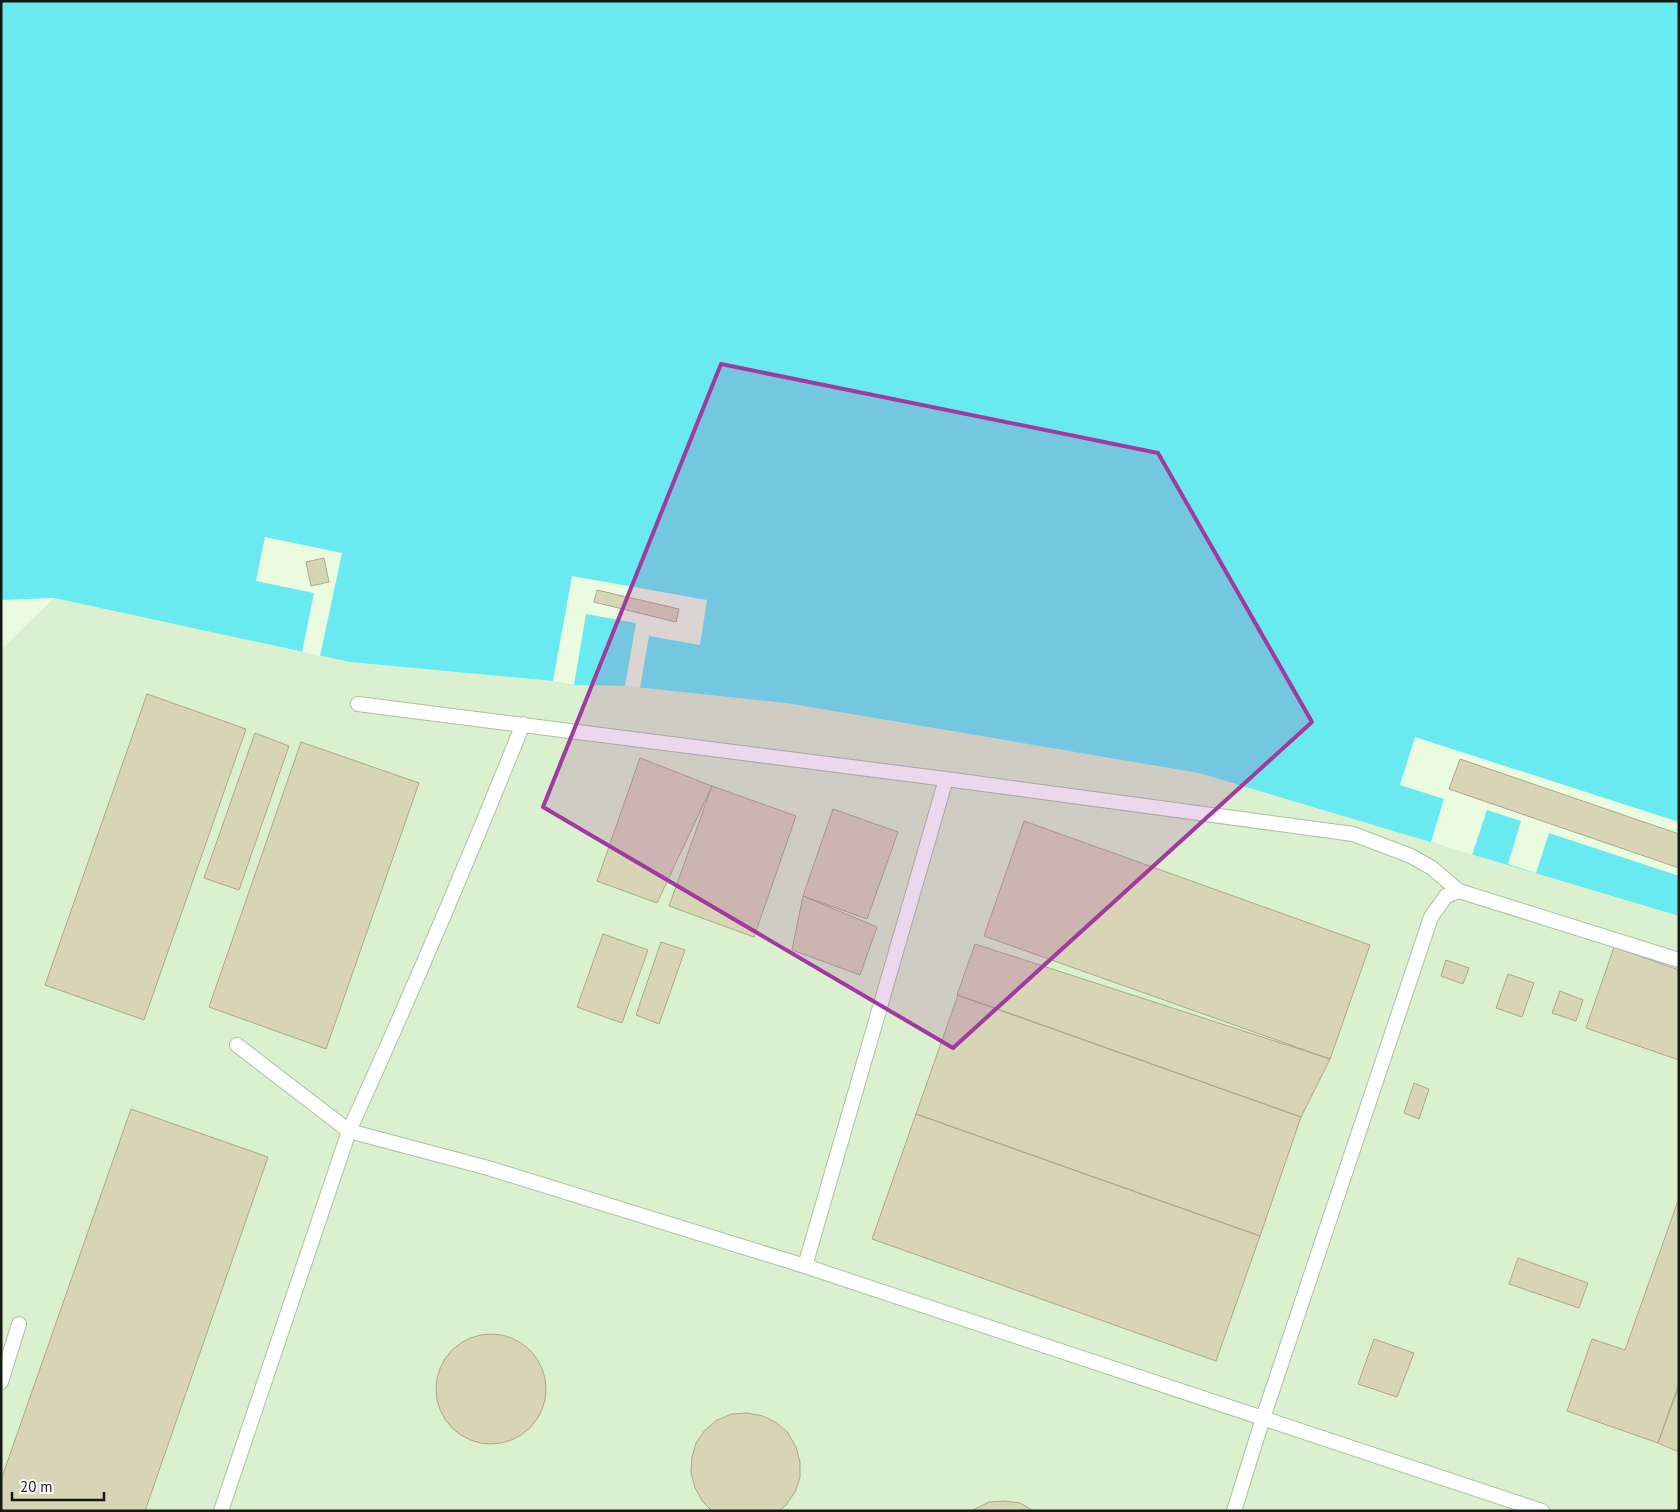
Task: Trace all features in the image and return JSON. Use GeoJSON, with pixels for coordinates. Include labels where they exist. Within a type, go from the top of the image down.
{"type":"FeatureCollection","features":[{"type":"Feature","properties":{"kind":"lane"},"geometry":{"type":"LineString","coordinates":[[358,704],[946,778],[1353,834],[1411,856],[1432,868],[1459,891],[1679,960]]}},
{"type":"Feature","properties":{"kind":"lane"},"geometry":{"type":"LineString","coordinates":[[221,1511],[349,1131],[405,1007],[523,724]]}},
{"type":"Feature","properties":{"kind":"lane"},"geometry":{"type":"LineString","coordinates":[[805,1266],[946,778]]}},
{"type":"Feature","properties":{"kind":"lane"},"geometry":{"type":"LineString","coordinates":[[1234,1511],[1263,1418],[1431,917],[1446,896],[1459,891]]}},
{"type":"Feature","properties":{"kind":"lane"},"geometry":{"type":"LineString","coordinates":[[237,1045],[349,1131],[488,1168],[805,1266],[1542,1511]]}},
{"type":"Feature","properties":{"kind":"lane"},"geometry":{"type":"LineString","coordinates":[[1,1382],[19,1324]]}},
{"type":"Feature","properties":{"kind":"highlighted area"},"geometry":{"type":"Polygon","coordinates":[[[721,364],[1158,453],[1312,722],[953,1048],[543,807],[721,364]]]}},
{"type":"Feature","properties":{"kind":"shaded area"},"geometry":{"type":"Polygon","coordinates":[[[54,598],[350,662],[553,681],[574,685],[625,686],[786,703],[1199,773],[1679,916],[1679,1511],[1,1511],[1,650],[54,598]]]}},
{"type":"Feature","properties":{"kind":"water"},"geometry":{"type":"Polygon","coordinates":[[[1,1],[1679,1],[1679,916],[1199,773],[786,703],[625,686],[574,685],[553,681],[350,662],[54,598],[1,600],[1,1]]]}},
{"type":"Feature","properties":{"kind":"pier"},"geometry":{"type":"Polygon","coordinates":[[[265,537],[342,553],[320,656],[302,652],[314,593],[256,581],[265,537]]]}},
{"type":"Feature","properties":{"kind":"pier"},"geometry":{"type":"Polygon","coordinates":[[[572,576],[707,600],[700,645],[649,636],[640,688],[625,686],[636,623],[586,614],[574,685],[553,681],[572,576]]]}},
{"type":"Feature","properties":{"kind":"pier"},"geometry":{"type":"Polygon","coordinates":[[[1415,737],[1679,822],[1679,876],[1549,833],[1536,873],[1508,864],[1521,821],[1487,810],[1472,855],[1431,842],[1444,799],[1400,785],[1415,737]]]}},
{"type":"Feature","properties":{"kind":"building"},"geometry":{"type":"Polygon","coordinates":[[[324,558],[329,582],[311,586],[306,562],[324,558]]]}},
{"type":"Feature","properties":{"kind":"building"},"geometry":{"type":"Polygon","coordinates":[[[597,590],[679,609],[676,622],[594,602],[597,590]]]}},
{"type":"Feature","properties":{"kind":"building"},"geometry":{"type":"Polygon","coordinates":[[[147,694],[246,729],[144,1020],[45,985],[147,694]]]}},
{"type":"Feature","properties":{"kind":"building"},"geometry":{"type":"Polygon","coordinates":[[[255,733],[289,746],[239,890],[204,878],[255,733]]]}},
{"type":"Feature","properties":{"kind":"building"},"geometry":{"type":"Polygon","coordinates":[[[301,742],[419,783],[326,1049],[209,1007],[301,742]]]}},
{"type":"Feature","properties":{"kind":"building"},"geometry":{"type":"Polygon","coordinates":[[[640,758],[712,786],[657,903],[597,881],[640,758]]]}},
{"type":"Feature","properties":{"kind":"building"},"geometry":{"type":"Polygon","coordinates":[[[1460,759],[1679,834],[1679,868],[1449,789],[1460,759]]]}},
{"type":"Feature","properties":{"kind":"building"},"geometry":{"type":"Polygon","coordinates":[[[712,786],[796,816],[754,937],[669,906],[712,786]]]}},
{"type":"Feature","properties":{"kind":"building"},"geometry":{"type":"Polygon","coordinates":[[[833,809],[898,832],[867,919],[803,896],[833,809]]]}},
{"type":"Feature","properties":{"kind":"building"},"geometry":{"type":"Polygon","coordinates":[[[1024,821],[1370,945],[1330,1059],[984,936],[1024,821]]]}},
{"type":"Feature","properties":{"kind":"building"},"geometry":{"type":"Polygon","coordinates":[[[803,896],[877,927],[860,975],[792,950],[803,896]]]}},
{"type":"Feature","properties":{"kind":"building"},"geometry":{"type":"Polygon","coordinates":[[[603,934],[648,950],[622,1023],[577,1007],[603,934]]]}},
{"type":"Feature","properties":{"kind":"building"},"geometry":{"type":"Polygon","coordinates":[[[661,942],[685,950],[659,1024],[636,1015],[661,942]]]}},
{"type":"Feature","properties":{"kind":"building"},"geometry":{"type":"Polygon","coordinates":[[[975,944],[1330,1059],[1301,1117],[957,995],[975,944]]]}},
{"type":"Feature","properties":{"kind":"building"},"geometry":{"type":"Polygon","coordinates":[[[1614,947],[1679,970],[1679,1060],[1586,1028],[1614,947]]]}},
{"type":"Feature","properties":{"kind":"building"},"geometry":{"type":"Polygon","coordinates":[[[1446,960],[1469,968],[1463,984],[1441,976],[1446,960]]]}},
{"type":"Feature","properties":{"kind":"building"},"geometry":{"type":"Polygon","coordinates":[[[1508,974],[1534,983],[1522,1017],[1496,1008],[1508,974]]]}},
{"type":"Feature","properties":{"kind":"building"},"geometry":{"type":"Polygon","coordinates":[[[1560,991],[1583,1000],[1576,1021],[1552,1013],[1560,991]]]}},
{"type":"Feature","properties":{"kind":"building"},"geometry":{"type":"Polygon","coordinates":[[[958,995],[1301,1117],[1260,1236],[916,1114],[958,995]]]}},
{"type":"Feature","properties":{"kind":"building"},"geometry":{"type":"Polygon","coordinates":[[[1414,1083],[1429,1089],[1419,1119],[1404,1113],[1414,1083]]]}},
{"type":"Feature","properties":{"kind":"building"},"geometry":{"type":"Polygon","coordinates":[[[131,1109],[268,1157],[145,1511],[1,1511],[1,1480],[131,1109]]]}},
{"type":"Feature","properties":{"kind":"building"},"geometry":{"type":"Polygon","coordinates":[[[916,1114],[1260,1236],[1216,1361],[872,1239],[916,1114]]]}},
{"type":"Feature","properties":{"kind":"building"},"geometry":{"type":"Polygon","coordinates":[[[1679,1198],[1679,1383],[1658,1443],[1567,1411],[1592,1339],[1625,1350],[1679,1198]]]}},
{"type":"Feature","properties":{"kind":"building"},"geometry":{"type":"Polygon","coordinates":[[[1518,1258],[1588,1283],[1579,1308],[1509,1284],[1518,1258]]]}},
{"type":"Feature","properties":{"kind":"building"},"geometry":{"type":"Polygon","coordinates":[[[491,1334],[502,1335],[512,1339],[530,1350],[541,1368],[545,1378],[545,1400],[541,1410],[530,1428],[512,1439],[502,1443],[491,1444],[480,1443],[470,1439],[452,1428],[441,1410],[437,1400],[436,1389],[437,1378],[441,1368],[452,1350],[470,1339],[480,1335],[491,1334]]]}},
{"type":"Feature","properties":{"kind":"building"},"geometry":{"type":"Polygon","coordinates":[[[1374,1339],[1414,1353],[1397,1397],[1358,1384],[1374,1339]]]}},
{"type":"Feature","properties":{"kind":"building"},"geometry":{"type":"Polygon","coordinates":[[[1679,1386],[1679,1452],[1658,1443],[1679,1386]]]}},
{"type":"Feature","properties":{"kind":"building"},"geometry":{"type":"Polygon","coordinates":[[[747,1413],[763,1416],[777,1423],[788,1433],[796,1447],[800,1462],[800,1478],[795,1492],[779,1511],[712,1511],[703,1502],[695,1488],[691,1473],[692,1457],[696,1443],[705,1430],[717,1420],[732,1414],[747,1413]]]}},
{"type":"Feature","properties":{"kind":"building"},"geometry":{"type":"Polygon","coordinates":[[[989,1502],[1020,1503],[1034,1511],[971,1511],[989,1502]]]}}]}
